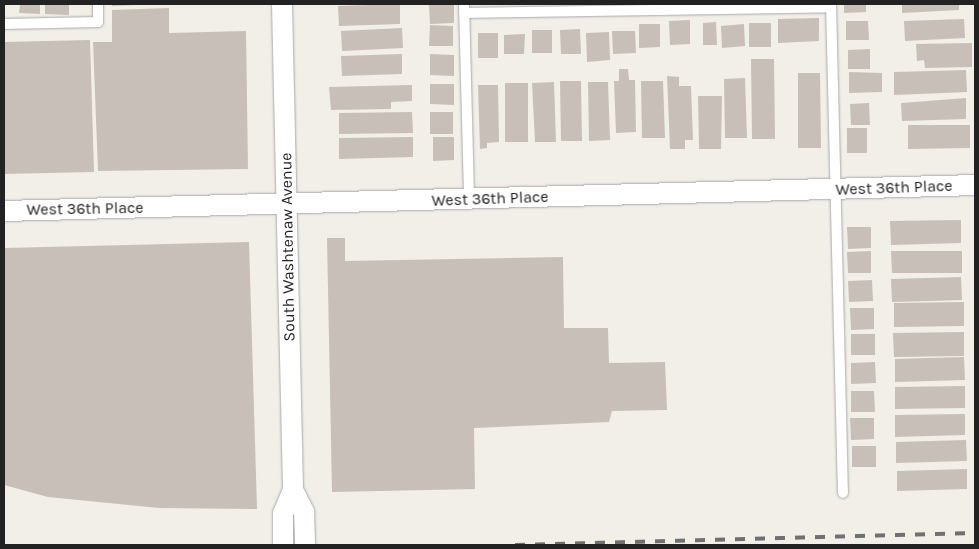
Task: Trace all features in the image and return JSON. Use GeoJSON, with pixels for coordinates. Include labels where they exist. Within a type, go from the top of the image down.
{"type":"FeatureCollection","features":[{"type":"Feature","properties":{"kind":"street","name":"South Washtenaw Avenue"},"geometry":{"type":"LineString","coordinates":[[282,4],[293,490],[304,512],[305,545]]}},
{"type":"Feature","properties":{"kind":"street","name":"West 36th Place"},"geometry":{"type":"LineString","coordinates":[[4,211],[975,185]]}},
{"type":"Feature","properties":{"kind":"street","name":"South Washtenaw Avenue"},"geometry":{"type":"LineString","coordinates":[[283,545],[282,513],[293,490]]}},
{"type":"Feature","properties":{"kind":"lane"},"geometry":{"type":"LineString","coordinates":[[4,24],[98,22],[98,4]]}},
{"type":"Feature","properties":{"kind":"lane"},"geometry":{"type":"LineString","coordinates":[[469,200],[464,8],[831,5],[843,493]]}},
{"type":"Feature","properties":{"kind":"building"},"geometry":{"type":"Polygon","coordinates":[[[20,4],[40,4],[40,14],[19,13],[20,4]]]}},
{"type":"Feature","properties":{"kind":"building"},"geometry":{"type":"Polygon","coordinates":[[[45,4],[69,4],[69,15],[45,14],[45,4]]]}},
{"type":"Feature","properties":{"kind":"building"},"geometry":{"type":"Polygon","coordinates":[[[112,4],[137,4],[137,5],[112,6],[112,4]]]}},
{"type":"Feature","properties":{"kind":"building"},"geometry":{"type":"Polygon","coordinates":[[[400,4],[400,24],[339,26],[338,6],[400,4]]]}},
{"type":"Feature","properties":{"kind":"building"},"geometry":{"type":"Polygon","coordinates":[[[429,4],[454,4],[454,23],[430,24],[429,4]]]}},
{"type":"Feature","properties":{"kind":"building"},"geometry":{"type":"Polygon","coordinates":[[[844,4],[866,4],[866,12],[844,13],[844,4]]]}},
{"type":"Feature","properties":{"kind":"building"},"geometry":{"type":"Polygon","coordinates":[[[902,4],[959,4],[959,10],[902,13],[902,4]]]}},
{"type":"Feature","properties":{"kind":"building"},"geometry":{"type":"Polygon","coordinates":[[[169,8],[169,33],[246,31],[248,169],[98,171],[93,42],[112,42],[112,10],[169,8]]]}},
{"type":"Feature","properties":{"kind":"building"},"geometry":{"type":"Polygon","coordinates":[[[819,18],[819,41],[778,43],[778,19],[819,18]]]}},
{"type":"Feature","properties":{"kind":"building"},"geometry":{"type":"Polygon","coordinates":[[[964,19],[965,38],[905,41],[904,21],[964,19]]]}},
{"type":"Feature","properties":{"kind":"building"},"geometry":{"type":"Polygon","coordinates":[[[690,20],[690,44],[670,45],[669,21],[690,20]]]}},
{"type":"Feature","properties":{"kind":"building"},"geometry":{"type":"Polygon","coordinates":[[[846,21],[868,21],[869,40],[846,40],[846,21]]]}},
{"type":"Feature","properties":{"kind":"building"},"geometry":{"type":"Polygon","coordinates":[[[716,22],[717,45],[703,45],[703,23],[716,22]]]}},
{"type":"Feature","properties":{"kind":"building"},"geometry":{"type":"Polygon","coordinates":[[[749,23],[771,23],[771,47],[749,47],[749,23]]]}},
{"type":"Feature","properties":{"kind":"building"},"geometry":{"type":"Polygon","coordinates":[[[639,24],[660,24],[660,47],[639,48],[639,24]]]}},
{"type":"Feature","properties":{"kind":"building"},"geometry":{"type":"Polygon","coordinates":[[[744,24],[745,46],[722,48],[721,26],[744,24]]]}},
{"type":"Feature","properties":{"kind":"building"},"geometry":{"type":"Polygon","coordinates":[[[430,25],[453,26],[453,46],[429,46],[430,25]]]}},
{"type":"Feature","properties":{"kind":"building"},"geometry":{"type":"Polygon","coordinates":[[[402,28],[403,48],[342,51],[341,31],[402,28]]]}},
{"type":"Feature","properties":{"kind":"building"},"geometry":{"type":"Polygon","coordinates":[[[580,29],[581,54],[561,54],[560,30],[580,29]]]}},
{"type":"Feature","properties":{"kind":"building"},"geometry":{"type":"Polygon","coordinates":[[[532,30],[552,30],[552,53],[532,53],[532,30]]]}},
{"type":"Feature","properties":{"kind":"building"},"geometry":{"type":"Polygon","coordinates":[[[612,31],[635,31],[636,53],[613,54],[612,31]]]}},
{"type":"Feature","properties":{"kind":"building"},"geometry":{"type":"Polygon","coordinates":[[[609,32],[610,60],[587,62],[586,33],[609,32]]]}},
{"type":"Feature","properties":{"kind":"building"},"geometry":{"type":"Polygon","coordinates":[[[478,33],[498,33],[498,58],[478,58],[478,33]]]}},
{"type":"Feature","properties":{"kind":"building"},"geometry":{"type":"Polygon","coordinates":[[[525,34],[524,54],[504,54],[504,35],[525,34]]]}},
{"type":"Feature","properties":{"kind":"building"},"geometry":{"type":"Polygon","coordinates":[[[90,40],[94,172],[4,174],[4,42],[90,40]]]}},
{"type":"Feature","properties":{"kind":"building"},"geometry":{"type":"Polygon","coordinates":[[[972,43],[972,67],[925,68],[924,60],[917,61],[916,44],[972,43]]]}},
{"type":"Feature","properties":{"kind":"building"},"geometry":{"type":"Polygon","coordinates":[[[870,49],[870,69],[848,69],[848,50],[870,49]]]}},
{"type":"Feature","properties":{"kind":"building"},"geometry":{"type":"Polygon","coordinates":[[[402,54],[402,74],[342,76],[341,56],[402,54]]]}},
{"type":"Feature","properties":{"kind":"building"},"geometry":{"type":"Polygon","coordinates":[[[430,54],[454,55],[454,76],[430,75],[430,54]]]}},
{"type":"Feature","properties":{"kind":"building"},"geometry":{"type":"Polygon","coordinates":[[[751,59],[774,59],[775,139],[752,139],[751,59]]]}},
{"type":"Feature","properties":{"kind":"building"},"geometry":{"type":"Polygon","coordinates":[[[619,69],[628,69],[629,80],[635,80],[636,132],[616,133],[614,81],[619,81],[619,69]]]}},
{"type":"Feature","properties":{"kind":"building"},"geometry":{"type":"Polygon","coordinates":[[[966,70],[967,92],[894,95],[894,72],[966,70]]]}},
{"type":"Feature","properties":{"kind":"building"},"geometry":{"type":"Polygon","coordinates":[[[849,72],[882,73],[882,92],[849,93],[849,72]]]}},
{"type":"Feature","properties":{"kind":"building"},"geometry":{"type":"Polygon","coordinates":[[[798,73],[820,73],[821,148],[798,148],[798,73]]]}},
{"type":"Feature","properties":{"kind":"building"},"geometry":{"type":"Polygon","coordinates":[[[667,76],[679,77],[679,86],[691,86],[693,140],[685,140],[685,149],[670,149],[667,76]]]}},
{"type":"Feature","properties":{"kind":"building"},"geometry":{"type":"Polygon","coordinates":[[[745,78],[747,138],[725,138],[724,79],[745,78]]]}},
{"type":"Feature","properties":{"kind":"building"},"geometry":{"type":"Polygon","coordinates":[[[560,81],[581,81],[582,141],[561,141],[560,81]]]}},
{"type":"Feature","properties":{"kind":"building"},"geometry":{"type":"Polygon","coordinates":[[[641,81],[663,81],[665,138],[642,138],[641,81]]]}},
{"type":"Feature","properties":{"kind":"building"},"geometry":{"type":"Polygon","coordinates":[[[554,82],[556,142],[535,142],[532,83],[554,82]]]}},
{"type":"Feature","properties":{"kind":"building"},"geometry":{"type":"Polygon","coordinates":[[[588,82],[608,82],[610,140],[589,141],[588,82]]]}},
{"type":"Feature","properties":{"kind":"building"},"geometry":{"type":"Polygon","coordinates":[[[505,83],[528,83],[528,142],[505,142],[505,83]]]}},
{"type":"Feature","properties":{"kind":"building"},"geometry":{"type":"Polygon","coordinates":[[[430,84],[454,84],[454,105],[430,104],[430,84]]]}},
{"type":"Feature","properties":{"kind":"building"},"geometry":{"type":"Polygon","coordinates":[[[412,85],[412,101],[391,102],[391,109],[331,110],[329,87],[412,85]]]}},
{"type":"Feature","properties":{"kind":"building"},"geometry":{"type":"Polygon","coordinates":[[[478,85],[498,85],[499,142],[487,143],[487,148],[480,149],[478,85]]]}},
{"type":"Feature","properties":{"kind":"building"},"geometry":{"type":"Polygon","coordinates":[[[698,96],[722,96],[721,149],[699,149],[698,96]]]}},
{"type":"Feature","properties":{"kind":"building"},"geometry":{"type":"Polygon","coordinates":[[[966,98],[966,119],[902,121],[901,103],[966,98]]]}},
{"type":"Feature","properties":{"kind":"building"},"geometry":{"type":"Polygon","coordinates":[[[869,103],[870,125],[851,125],[850,104],[869,103]]]}},
{"type":"Feature","properties":{"kind":"building"},"geometry":{"type":"Polygon","coordinates":[[[412,112],[413,133],[339,134],[339,113],[412,112]]]}},
{"type":"Feature","properties":{"kind":"building"},"geometry":{"type":"Polygon","coordinates":[[[430,112],[453,112],[453,134],[430,134],[430,112]]]}},
{"type":"Feature","properties":{"kind":"building"},"geometry":{"type":"Polygon","coordinates":[[[908,125],[970,125],[970,148],[908,149],[908,125]]]}},
{"type":"Feature","properties":{"kind":"building"},"geometry":{"type":"Polygon","coordinates":[[[847,128],[867,128],[867,153],[847,153],[847,128]]]}},
{"type":"Feature","properties":{"kind":"building"},"geometry":{"type":"Polygon","coordinates":[[[413,137],[413,157],[339,159],[339,138],[413,137]]]}},
{"type":"Feature","properties":{"kind":"building"},"geometry":{"type":"Polygon","coordinates":[[[433,137],[454,137],[454,160],[433,161],[433,137]]]}},
{"type":"Feature","properties":{"kind":"building"},"geometry":{"type":"Polygon","coordinates":[[[961,220],[961,243],[891,245],[890,221],[961,220]]]}},
{"type":"Feature","properties":{"kind":"building"},"geometry":{"type":"Polygon","coordinates":[[[847,227],[871,227],[871,248],[848,249],[847,227]]]}},
{"type":"Feature","properties":{"kind":"building"},"geometry":{"type":"Polygon","coordinates":[[[327,238],[345,238],[345,261],[563,257],[564,328],[608,328],[609,363],[665,362],[667,410],[612,411],[609,422],[474,428],[475,489],[332,492],[327,238]]]}},
{"type":"Feature","properties":{"kind":"building"},"geometry":{"type":"Polygon","coordinates":[[[249,242],[257,509],[159,508],[48,497],[4,485],[4,248],[249,242]]]}},
{"type":"Feature","properties":{"kind":"building"},"geometry":{"type":"Polygon","coordinates":[[[871,251],[871,273],[848,273],[847,252],[871,251]]]}},
{"type":"Feature","properties":{"kind":"building"},"geometry":{"type":"Polygon","coordinates":[[[891,251],[962,251],[962,273],[892,273],[891,251]]]}},
{"type":"Feature","properties":{"kind":"building"},"geometry":{"type":"Polygon","coordinates":[[[961,277],[962,300],[892,302],[891,279],[961,277]]]}},
{"type":"Feature","properties":{"kind":"building"},"geometry":{"type":"Polygon","coordinates":[[[872,280],[873,301],[849,302],[848,281],[872,280]]]}},
{"type":"Feature","properties":{"kind":"building"},"geometry":{"type":"Polygon","coordinates":[[[964,302],[964,326],[894,327],[894,303],[964,302]]]}},
{"type":"Feature","properties":{"kind":"building"},"geometry":{"type":"Polygon","coordinates":[[[850,308],[874,308],[874,329],[851,330],[850,308]]]}},
{"type":"Feature","properties":{"kind":"building"},"geometry":{"type":"Polygon","coordinates":[[[964,332],[964,356],[894,357],[893,333],[964,332]]]}},
{"type":"Feature","properties":{"kind":"building"},"geometry":{"type":"Polygon","coordinates":[[[851,334],[875,334],[875,355],[851,355],[851,334]]]}},
{"type":"Feature","properties":{"kind":"building"},"geometry":{"type":"Polygon","coordinates":[[[964,357],[965,380],[895,382],[895,359],[964,357]]]}},
{"type":"Feature","properties":{"kind":"building"},"geometry":{"type":"Polygon","coordinates":[[[875,362],[876,383],[851,384],[851,363],[875,362]]]}},
{"type":"Feature","properties":{"kind":"building"},"geometry":{"type":"Polygon","coordinates":[[[965,386],[965,408],[895,409],[895,387],[965,386]]]}},
{"type":"Feature","properties":{"kind":"building"},"geometry":{"type":"Polygon","coordinates":[[[851,391],[874,391],[875,412],[851,412],[851,391]]]}},
{"type":"Feature","properties":{"kind":"building"},"geometry":{"type":"Polygon","coordinates":[[[965,414],[965,435],[895,437],[895,415],[965,414]]]}},
{"type":"Feature","properties":{"kind":"building"},"geometry":{"type":"Polygon","coordinates":[[[850,418],[874,418],[874,439],[851,440],[850,418]]]}},
{"type":"Feature","properties":{"kind":"building"},"geometry":{"type":"Polygon","coordinates":[[[966,440],[967,461],[896,463],[896,442],[966,440]]]}},
{"type":"Feature","properties":{"kind":"building"},"geometry":{"type":"Polygon","coordinates":[[[852,446],[876,446],[876,467],[852,467],[852,446]]]}},
{"type":"Feature","properties":{"kind":"building"},"geometry":{"type":"Polygon","coordinates":[[[967,469],[967,489],[897,491],[897,471],[967,469]]]}},
{"type":"Feature","properties":{"kind":"railway"},"geometry":{"type":"LineString","coordinates":[[515,545],[975,533]]}}]}
